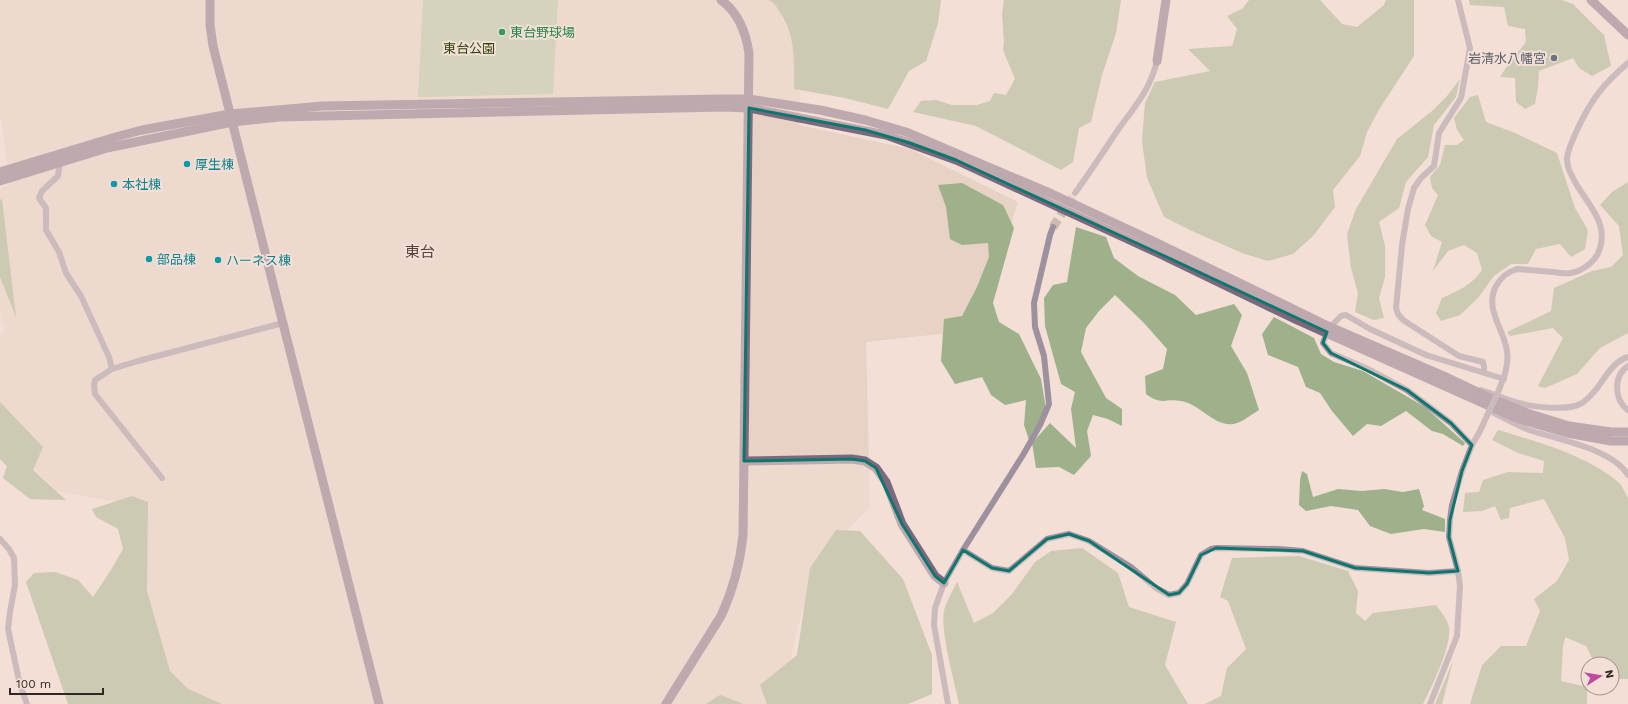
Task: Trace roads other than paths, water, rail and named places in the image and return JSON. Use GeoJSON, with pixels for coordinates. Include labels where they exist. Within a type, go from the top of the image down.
{"type":"FeatureCollection","features":[{"type":"Feature","properties":{"kind":"street"},"geometry":{"type":"LineString","coordinates":[[210,0],[210,25],[213,46],[379,704]]}},
{"type":"Feature","properties":{"kind":"street"},"geometry":{"type":"LineString","coordinates":[[666,704],[721,616],[734,584],[740,559],[743,535],[749,53],[748,42],[739,20],[733,11],[721,0]]}},
{"type":"Feature","properties":{"kind":"street"},"geometry":{"type":"LineString","coordinates":[[1075,193],[1101,158],[1147,89],[1157,61],[1166,0]]}},
{"type":"Feature","properties":{"kind":"street"},"geometry":{"type":"LineString","coordinates":[[1458,0],[1470,48],[1461,98],[1439,133],[1434,166],[1421,178],[1412,195],[1402,245],[1396,308],[1398,314],[1403,320],[1445,348],[1459,356],[1483,362],[1484,372]]}},
{"type":"Feature","properties":{"kind":"street"},"geometry":{"type":"LineString","coordinates":[[1591,0],[1600,5],[1628,35]]}},
{"type":"Feature","properties":{"kind":"street"},"geometry":{"type":"LineString","coordinates":[[1430,704],[1457,636],[1460,586],[1458,571],[1449,537],[1450,520],[1462,471],[1472,445],[1499,390],[1508,362],[1507,351],[1493,315],[1492,304],[1494,292],[1501,279],[1509,272],[1517,270],[1570,274],[1579,271],[1587,265],[1598,253],[1601,244],[1602,232],[1600,223],[1597,214],[1586,201],[1576,185],[1569,170],[1567,159],[1572,140],[1587,109],[1602,87],[1628,63]]}},
{"type":"Feature","properties":{"kind":"street"},"geometry":{"type":"LineString","coordinates":[[0,172],[119,136],[231,118],[323,106],[676,99],[749,104],[850,116],[906,132],[983,164],[1081,208],[1528,429],[1573,442],[1599,453],[1618,464],[1628,475]]}},
{"type":"Feature","properties":{"kind":"street"},"geometry":{"type":"LineString","coordinates":[[0,181],[107,148],[231,118]]}},
{"type":"Feature","properties":{"kind":"street"},"geometry":{"type":"LineString","coordinates":[[60,162],[58,176],[42,191],[39,198],[46,208],[46,230],[59,252],[66,273],[81,296],[109,357],[112,369]]}},
{"type":"Feature","properties":{"kind":"street"},"geometry":{"type":"LineString","coordinates":[[948,704],[934,625],[935,608],[944,583],[1040,425],[1050,404],[1044,356],[1035,327],[1034,303],[1053,227]]}},
{"type":"Feature","properties":{"kind":"street"},"geometry":{"type":"LineString","coordinates":[[1472,445],[1451,423],[1407,390],[1366,368],[1331,353],[1323,343],[1328,330],[1341,316],[1346,315],[1370,329],[1426,354],[1504,378]]}},
{"type":"Feature","properties":{"kind":"street"},"geometry":{"type":"LineString","coordinates":[[162,478],[95,394],[95,380],[112,369],[138,361],[283,323]]}},
{"type":"Feature","properties":{"kind":"street"},"geometry":{"type":"LineString","coordinates":[[1328,330],[1448,378],[1520,404],[1566,408],[1581,404],[1596,390],[1613,368],[1623,358],[1628,357]]}},
{"type":"Feature","properties":{"kind":"street"},"geometry":{"type":"LineString","coordinates":[[1628,366],[1620,375],[1617,390],[1619,400],[1623,407],[1628,410]]}},
{"type":"Feature","properties":{"kind":"street"},"geometry":{"type":"LineString","coordinates":[[1448,378],[1488,397],[1549,420],[1569,426],[1628,432]]}},
{"type":"Feature","properties":{"kind":"street"},"geometry":{"type":"LineString","coordinates":[[1439,384],[1516,418],[1553,429],[1567,433],[1611,440],[1628,440]]}},
{"type":"Feature","properties":{"kind":"street"},"geometry":{"type":"LineString","coordinates":[[744,462],[852,459],[865,461],[876,468],[886,482],[902,524],[935,576],[944,583]]}},
{"type":"Feature","properties":{"kind":"street"},"geometry":{"type":"LineString","coordinates":[[963,550],[992,568],[1009,571],[1047,539],[1069,534],[1089,541],[1131,567],[1156,588],[1169,595],[1179,593],[1187,584],[1201,555],[1211,549],[1216,548],[1303,551],[1355,568],[1429,573],[1458,571]]}},
{"type":"Feature","properties":{"kind":"street"},"geometry":{"type":"LineString","coordinates":[[0,539],[9,549],[14,558],[16,584],[8,629],[20,685],[27,704]]}},
{"type":"Feature","properties":{"kind":"tunnel"},"geometry":{"type":"LineString","coordinates":[[1053,227],[1075,193]]}},
{"type":"Feature","properties":{"kind":"place","name":"東台野球場"},"geometry":{"type":"Point","coordinates":[502,32]}},
{"type":"Feature","properties":{"kind":"place","name":"岩清水八幡宮"},"geometry":{"type":"Point","coordinates":[1554,58]}},
{"type":"Feature","properties":{"kind":"place","name":"厚生棟"},"geometry":{"type":"Point","coordinates":[187,164]}},
{"type":"Feature","properties":{"kind":"place","name":"本社棟"},"geometry":{"type":"Point","coordinates":[114,184]}},
{"type":"Feature","properties":{"kind":"place","name":"部品棟"},"geometry":{"type":"Point","coordinates":[149,259]}},
{"type":"Feature","properties":{"kind":"place","name":"ハーネス棟"},"geometry":{"type":"Point","coordinates":[218,260]}},
{"type":"Feature","properties":{"kind":"district","name":"東台"},"geometry":{"type":"Point","coordinates":[420,252]}},
{"type":"Feature","properties":{"kind":"park label","name":"東台公園"},"geometry":{"type":"Point","coordinates":[469,48]}}]}
